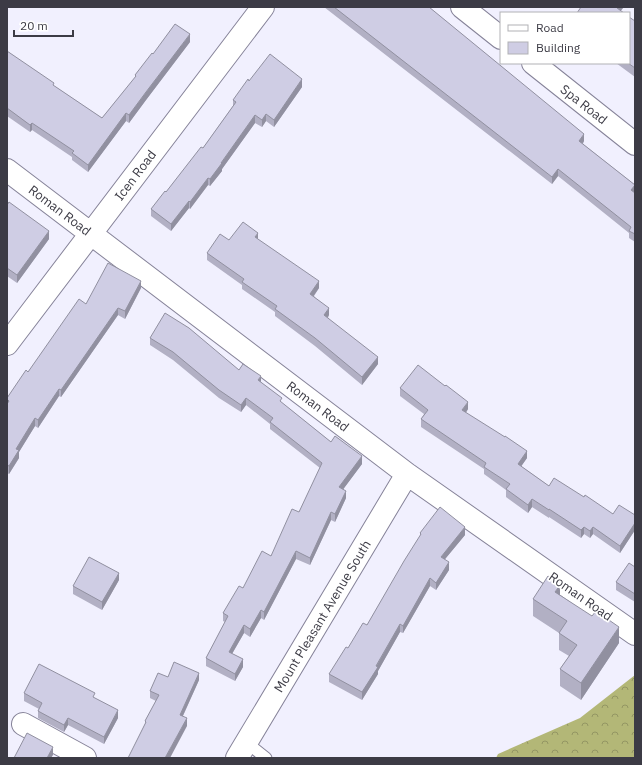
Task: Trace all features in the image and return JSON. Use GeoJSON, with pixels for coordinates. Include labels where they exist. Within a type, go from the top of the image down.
{"type":"FeatureCollection","features":[{"type":"Feature","properties":{"kind":"street","name":"Icen Road"},"geometry":{"type":"LineString","coordinates":[[7,344],[263,7]]}},
{"type":"Feature","properties":{"kind":"street"},"geometry":{"type":"LineString","coordinates":[[462,7],[500,37]]}},
{"type":"Feature","properties":{"kind":"street","name":"Spa Road"},"geometry":{"type":"LineString","coordinates":[[534,64],[635,144]]}},
{"type":"Feature","properties":{"kind":"street","name":"Roman Road"},"geometry":{"type":"LineString","coordinates":[[7,170],[407,474],[635,634]]}},
{"type":"Feature","properties":{"kind":"street","name":"Mount Pleasant Avenue South"},"geometry":{"type":"LineString","coordinates":[[242,750],[407,474]]}},
{"type":"Feature","properties":{"kind":"street"},"geometry":{"type":"LineString","coordinates":[[23,724],[85,758]]}},
{"type":"Feature","properties":{"kind":"lane"},"geometry":{"type":"LineString","coordinates":[[242,750],[266,758]]}},
{"type":"Feature","properties":{"kind":"green space"},"geometry":{"type":"Polygon","coordinates":[[[635,675],[635,758],[496,758],[498,754],[580,718],[635,675]]]}},
{"type":"Feature","properties":{"kind":"building"},"geometry":{"type":"Polygon","coordinates":[[[334,7],[429,7],[584,134],[579,141],[635,185],[631,190],[635,193],[635,234],[629,231],[631,227],[558,169],[552,177],[334,7]]]}},
{"type":"Feature","properties":{"kind":"building"},"geometry":{"type":"Polygon","coordinates":[[[581,7],[617,7],[623,12],[578,12],[581,7]]]}},
{"type":"Feature","properties":{"kind":"building"},"geometry":{"type":"Polygon","coordinates":[[[630,18],[635,21],[635,68],[629,64],[630,18]]]}},
{"type":"Feature","properties":{"kind":"building"},"geometry":{"type":"Polygon","coordinates":[[[175,24],[190,34],[129,115],[126,113],[88,165],[72,153],[74,151],[32,123],[30,125],[7,108],[7,51],[54,83],[53,85],[102,118],[175,24]]]}},
{"type":"Feature","properties":{"kind":"building"},"geometry":{"type":"Polygon","coordinates":[[[270,54],[302,79],[274,120],[266,114],[262,120],[255,115],[210,179],[208,178],[171,224],[151,209],[201,147],[203,148],[236,102],[233,100],[248,79],[249,81],[270,54]]]}},
{"type":"Feature","properties":{"kind":"building"},"geometry":{"type":"Polygon","coordinates":[[[9,202],[49,231],[17,275],[7,268],[7,205],[9,202]]]}},
{"type":"Feature","properties":{"kind":"building"},"geometry":{"type":"Polygon","coordinates":[[[243,222],[258,233],[255,237],[319,281],[310,294],[329,308],[324,315],[378,357],[362,377],[315,338],[275,309],[277,306],[242,282],[244,279],[207,253],[220,234],[229,240],[243,222]]]}},
{"type":"Feature","properties":{"kind":"building"},"geometry":{"type":"Polygon","coordinates":[[[108,263],[141,281],[125,311],[118,308],[61,390],[59,389],[38,420],[35,418],[16,449],[19,450],[9,466],[7,465],[7,404],[9,401],[7,398],[26,370],[28,372],[79,299],[86,304],[108,263]]]}},
{"type":"Feature","properties":{"kind":"building"},"geometry":{"type":"Polygon","coordinates":[[[165,313],[189,328],[239,370],[243,364],[261,376],[258,380],[282,398],[280,401],[331,442],[335,436],[362,456],[339,487],[346,491],[335,514],[331,512],[310,558],[296,551],[264,612],[261,610],[250,629],[244,625],[229,652],[243,659],[235,674],[206,658],[228,616],[223,613],[239,586],[243,588],[262,551],[271,556],[292,509],[299,512],[322,463],[270,422],[273,418],[246,398],[241,405],[219,390],[173,352],[150,338],[165,313]]]}},
{"type":"Feature","properties":{"kind":"building"},"geometry":{"type":"Polygon","coordinates":[[[418,365],[468,402],[462,410],[527,451],[518,464],[549,486],[554,478],[584,497],[585,495],[613,514],[619,505],[635,515],[635,523],[620,546],[593,527],[590,531],[584,527],[581,530],[532,499],[528,505],[506,489],[510,484],[484,467],[486,463],[421,419],[428,410],[400,388],[418,365]]]}},
{"type":"Feature","properties":{"kind":"building"},"geometry":{"type":"Polygon","coordinates":[[[440,507],[465,527],[441,557],[449,562],[436,583],[430,578],[403,626],[400,624],[376,666],[378,667],[362,692],[329,674],[346,647],[348,648],[363,623],[367,625],[421,534],[420,533],[440,507]]]}},
{"type":"Feature","properties":{"kind":"building"},"geometry":{"type":"Polygon","coordinates":[[[89,557],[119,573],[102,602],[73,586],[89,557]]]}},
{"type":"Feature","properties":{"kind":"building"},"geometry":{"type":"Polygon","coordinates":[[[629,563],[635,567],[635,594],[616,582],[629,563]]]}},
{"type":"Feature","properties":{"kind":"building"},"geometry":{"type":"Polygon","coordinates":[[[548,576],[560,585],[555,592],[592,616],[596,611],[619,627],[581,683],[560,669],[577,645],[559,633],[567,621],[533,599],[548,576]]]}},
{"type":"Feature","properties":{"kind":"building"},"geometry":{"type":"Polygon","coordinates":[[[174,662],[199,673],[180,715],[187,718],[165,758],[128,758],[159,695],[150,691],[158,673],[168,677],[174,662]]]}},
{"type":"Feature","properties":{"kind":"building"},"geometry":{"type":"Polygon","coordinates":[[[39,664],[95,693],[93,697],[118,710],[104,737],[68,718],[64,725],[38,711],[42,703],[24,693],[39,664]]]}},
{"type":"Feature","properties":{"kind":"building"},"geometry":{"type":"Polygon","coordinates":[[[27,733],[53,747],[47,758],[14,758],[27,733]]]}}]}
